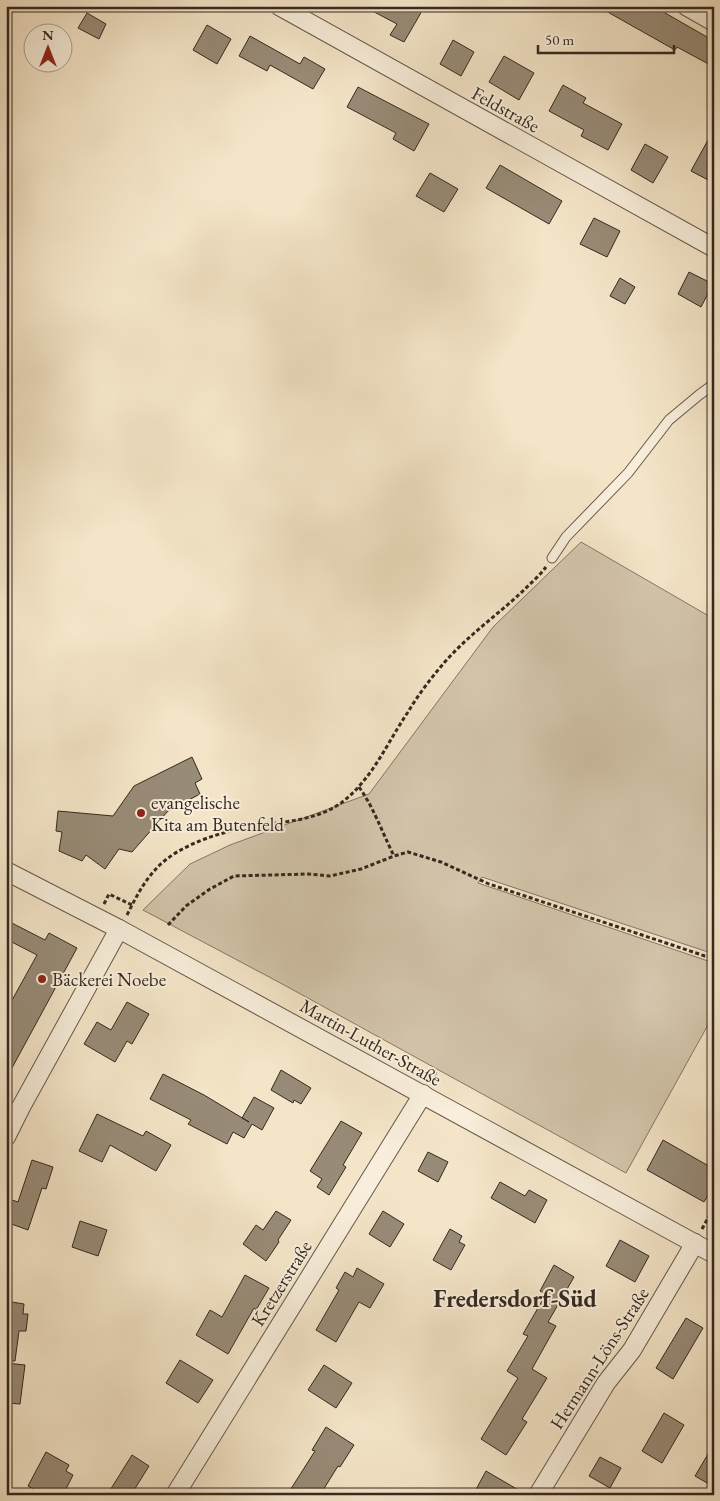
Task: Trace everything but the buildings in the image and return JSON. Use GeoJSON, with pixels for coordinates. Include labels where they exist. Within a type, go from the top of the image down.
{"type":"FeatureCollection","features":[{"type":"Feature","properties":{"kind":"street","name":"Feldstraße"},"geometry":{"type":"LineString","coordinates":[[279,6],[714,248]]}},
{"type":"Feature","properties":{"kind":"street"},"geometry":{"type":"LineString","coordinates":[[686,6],[714,22]]}},
{"type":"Feature","properties":{"kind":"street","name":"Martin-Luther-Straße"},"geometry":{"type":"LineString","coordinates":[[6,871],[119,929],[714,1254]]}},
{"type":"Feature","properties":{"kind":"street"},"geometry":{"type":"LineString","coordinates":[[6,1137],[119,929]]}},
{"type":"Feature","properties":{"kind":"street","name":"Kretzerstraße"},"geometry":{"type":"LineString","coordinates":[[175,1495],[423,1094]]}},
{"type":"Feature","properties":{"kind":"street","name":"Hermann-Löns-Straße"},"geometry":{"type":"LineString","coordinates":[[538,1495],[606,1383],[632,1350],[695,1243]]}},
{"type":"Feature","properties":{"kind":"lane"},"geometry":{"type":"LineString","coordinates":[[552,558],[566,537],[628,473],[669,420],[699,394],[714,384]]}},
{"type":"Feature","properties":{"kind":"path"},"geometry":{"type":"LineString","coordinates":[[96,918],[109,894],[132,906],[156,869],[170,857],[225,831],[294,820],[325,812],[340,803],[359,787],[380,758],[408,711],[445,662],[479,628],[513,601],[542,573],[552,558]]}},
{"type":"Feature","properties":{"kind":"path"},"geometry":{"type":"LineString","coordinates":[[359,787],[371,805],[380,829],[394,856]]}},
{"type":"Feature","properties":{"kind":"path"},"geometry":{"type":"LineString","coordinates":[[168,925],[186,906],[210,889],[234,876],[308,874],[330,876],[361,869],[408,852],[464,872],[489,884],[706,956],[714,956]]}},
{"type":"Feature","properties":{"kind":"path"},"geometry":{"type":"LineString","coordinates":[[695,1243],[714,1207]]}},
{"type":"Feature","properties":{"kind":"shaded area"},"geometry":{"type":"Polygon","coordinates":[[[581,542],[714,619],[714,954],[482,877],[478,883],[714,963],[714,1014],[626,1173],[286,986],[143,910],[190,864],[230,845],[369,794],[493,627],[581,542]]]}},
{"type":"Feature","properties":{"kind":"place","name":"evangelische Kita am Butenfeld"},"geometry":{"type":"Point","coordinates":[141,813]}},
{"type":"Feature","properties":{"kind":"place","name":"Bäckerei Noebe"},"geometry":{"type":"Point","coordinates":[42,979]}},
{"type":"Feature","properties":{"kind":"district","name":"Fredersdorf-Süd"},"geometry":{"type":"Point","coordinates":[515,1299]}}]}
